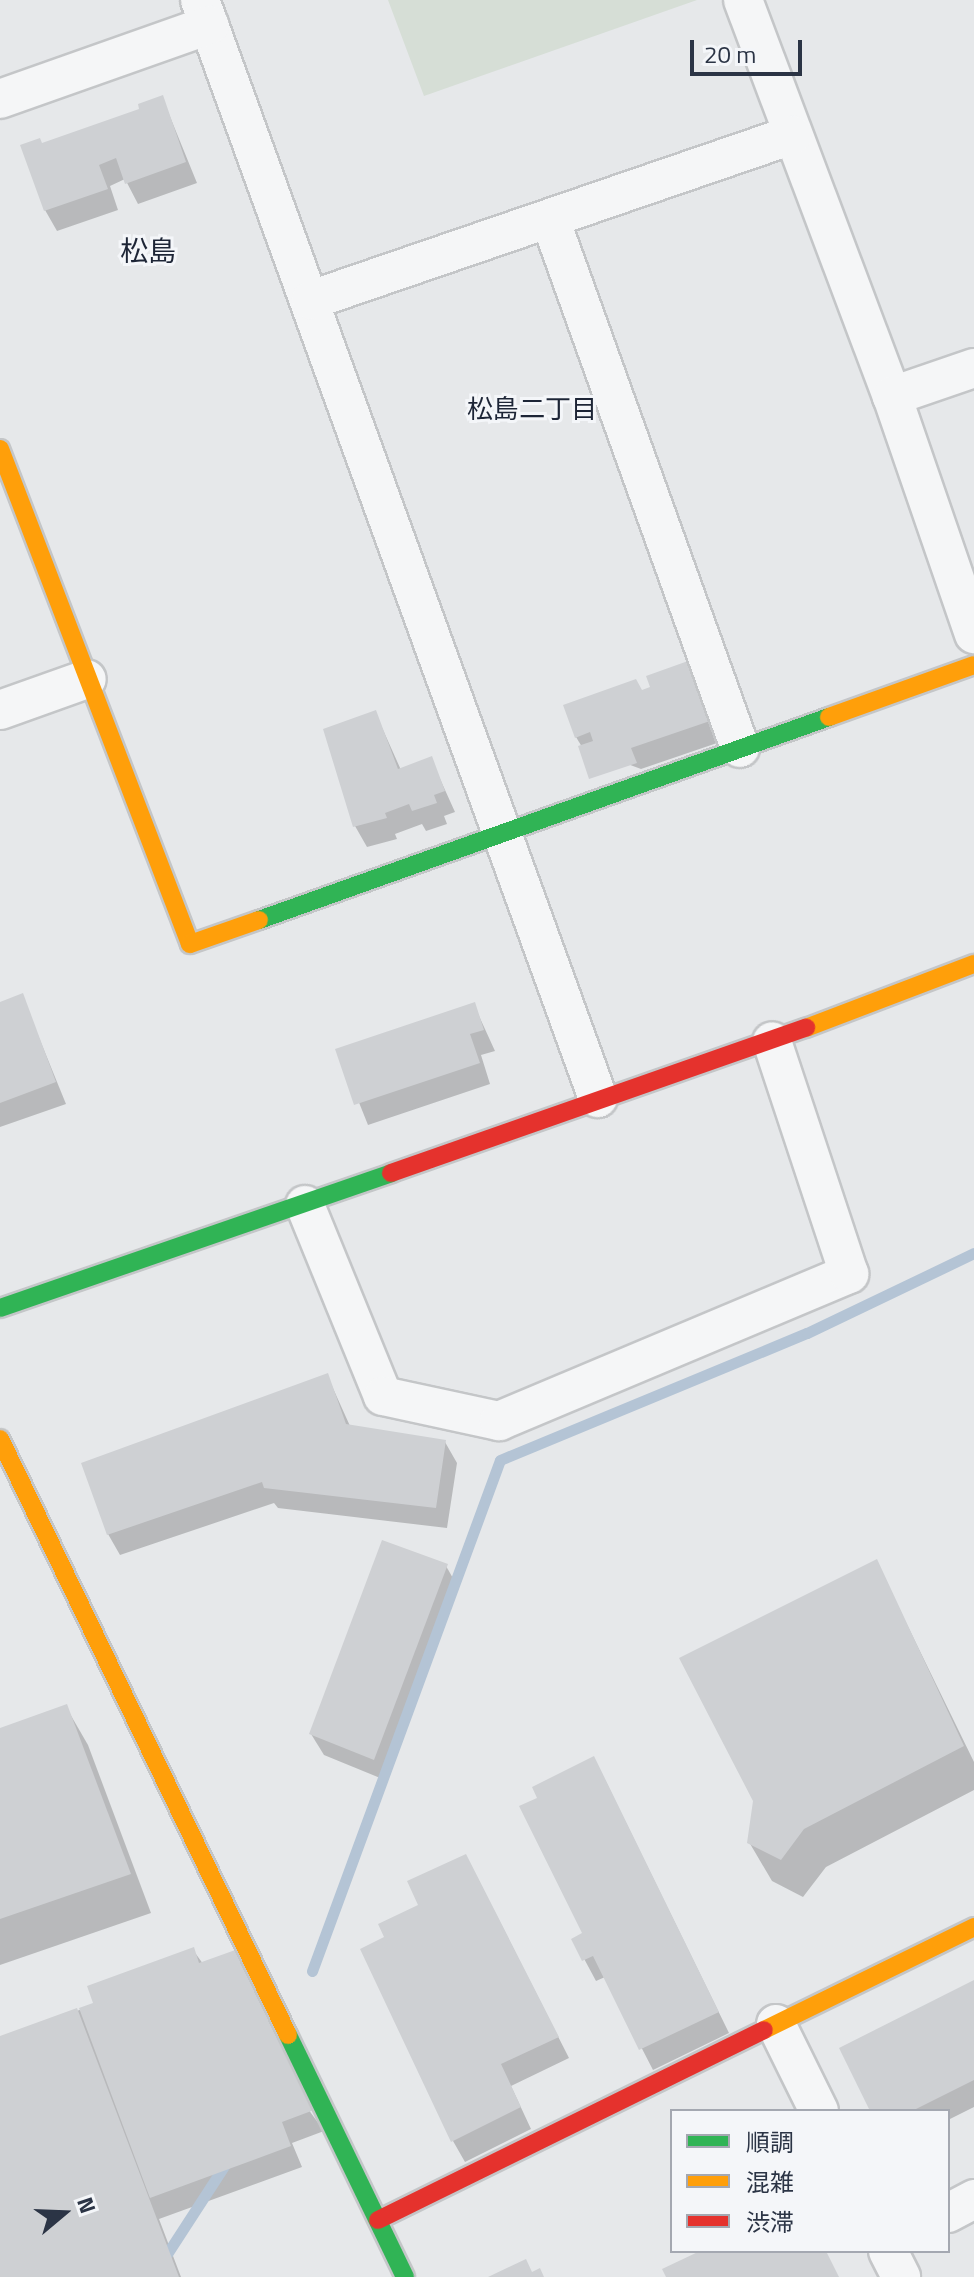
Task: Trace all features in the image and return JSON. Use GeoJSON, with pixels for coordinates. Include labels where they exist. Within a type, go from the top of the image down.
{"type":"FeatureCollection","features":[{"type":"Feature","properties":{"kind":"street"},"geometry":{"type":"LineString","coordinates":[[743,0],[892,396],[974,634]]}},
{"type":"Feature","properties":{"kind":"street"},"geometry":{"type":"LineString","coordinates":[[0,99],[204,12],[598,1098]]}},
{"type":"Feature","properties":{"kind":"street"},"geometry":{"type":"LineString","coordinates":[[311,300],[792,135]]}},
{"type":"Feature","properties":{"kind":"street"},"geometry":{"type":"LineString","coordinates":[[550,219],[740,748]]}},
{"type":"Feature","properties":{"kind":"street"},"geometry":{"type":"LineString","coordinates":[[892,396],[974,368]]}},
{"type":"Feature","properties":{"kind":"street"},"geometry":{"type":"LineString","coordinates":[[0,449],[190,944],[974,665]]}},
{"type":"Feature","properties":{"kind":"street"},"geometry":{"type":"LineString","coordinates":[[0,710],[87,679]]}},
{"type":"Feature","properties":{"kind":"street"},"geometry":{"type":"LineString","coordinates":[[0,1308],[305,1205],[598,1098],[772,1041],[974,964]]}},
{"type":"Feature","properties":{"kind":"street"},"geometry":{"type":"LineString","coordinates":[[305,1205],[383,1396],[499,1421],[849,1274],[772,1041]]}},
{"type":"Feature","properties":{"kind":"street"},"geometry":{"type":"LineString","coordinates":[[0,1439],[405,2277]]}},
{"type":"Feature","properties":{"kind":"street"},"geometry":{"type":"LineString","coordinates":[[378,2220],[974,1927]]}},
{"type":"Feature","properties":{"kind":"street"},"geometry":{"type":"LineString","coordinates":[[776,2024],[818,2109]]}},
{"type":"Feature","properties":{"kind":"street"},"geometry":{"type":"LineString","coordinates":[[950,2212],[974,2199]]}},
{"type":"Feature","properties":{"kind":"street"},"geometry":{"type":"LineString","coordinates":[[889,2253],[901,2277]]}},
{"type":"Feature","properties":{"kind":"shaded area"},"geometry":{"type":"Polygon","coordinates":[[[388,0],[697,0],[424,96],[388,0]]]}},
{"type":"Feature","properties":{"kind":"building"},"geometry":{"type":"Polygon","coordinates":[[[163,95],[186,162],[125,184],[116,158],[99,165],[108,189],[44,211],[20,145],[40,138],[42,143],[139,109],[138,104],[163,95]]]}},
{"type":"Feature","properties":{"kind":"building"},"geometry":{"type":"Polygon","coordinates":[[[688,661],[710,721],[631,748],[637,763],[589,779],[578,746],[593,741],[590,732],[575,738],[563,705],[636,679],[642,690],[650,687],[646,676],[688,661]]]}},
{"type":"Feature","properties":{"kind":"building"},"geometry":{"type":"Polygon","coordinates":[[[376,710],[398,769],[432,756],[445,791],[434,795],[437,803],[412,811],[409,804],[385,813],[387,818],[353,827],[323,729],[376,710]]]}},
{"type":"Feature","properties":{"kind":"building"},"geometry":{"type":"Polygon","coordinates":[[[23,993],[56,1082],[0,1103],[0,1002],[23,993]]]}},
{"type":"Feature","properties":{"kind":"building"},"geometry":{"type":"Polygon","coordinates":[[[475,1002],[484,1030],[470,1034],[480,1063],[354,1105],[335,1049],[475,1002]]]}},
{"type":"Feature","properties":{"kind":"building"},"geometry":{"type":"Polygon","coordinates":[[[328,1373],[346,1424],[446,1440],[436,1508],[264,1488],[262,1482],[107,1535],[81,1463],[328,1373]]]}},
{"type":"Feature","properties":{"kind":"building"},"geometry":{"type":"Polygon","coordinates":[[[382,1540],[448,1564],[374,1760],[309,1734],[382,1540]]]}},
{"type":"Feature","properties":{"kind":"building"},"geometry":{"type":"Polygon","coordinates":[[[877,1559],[964,1746],[804,1829],[781,1860],[747,1843],[753,1801],[679,1658],[877,1559]]]}},
{"type":"Feature","properties":{"kind":"building"},"geometry":{"type":"Polygon","coordinates":[[[67,1704],[131,1874],[0,1919],[0,1728],[67,1704]]]}},
{"type":"Feature","properties":{"kind":"building"},"geometry":{"type":"Polygon","coordinates":[[[594,1756],[719,2012],[639,2050],[593,1956],[582,1961],[571,1939],[582,1933],[519,1806],[537,1798],[532,1787],[594,1756]]]}},
{"type":"Feature","properties":{"kind":"building"},"geometry":{"type":"Polygon","coordinates":[[[466,1854],[559,2037],[501,2064],[521,2107],[451,2142],[360,1949],[384,1937],[378,1924],[418,1905],[407,1881],[466,1854]]]}},
{"type":"Feature","properties":{"kind":"building"},"geometry":{"type":"Polygon","coordinates":[[[252,1944],[314,2110],[282,2122],[291,2146],[150,2198],[79,2008],[93,2003],[87,1986],[194,1947],[199,1963],[252,1944]]]}},
{"type":"Feature","properties":{"kind":"building"},"geometry":{"type":"Polygon","coordinates":[[[974,1980],[974,2080],[916,2109],[869,2109],[839,2048],[974,1980]]]}},
{"type":"Feature","properties":{"kind":"building"},"geometry":{"type":"Polygon","coordinates":[[[77,2008],[179,2277],[0,2277],[0,2036],[77,2008]]]}},
{"type":"Feature","properties":{"kind":"building"},"geometry":{"type":"Polygon","coordinates":[[[696,2253],[827,2253],[839,2277],[666,2277],[662,2269],[696,2253]]]}},
{"type":"Feature","properties":{"kind":"building"},"geometry":{"type":"Polygon","coordinates":[[[526,2259],[532,2272],[540,2268],[544,2277],[488,2277],[526,2259]]]}},
{"type":"Feature","properties":{"kind":"waterway"},"geometry":{"type":"LineString","coordinates":[[312,1971],[500,1460],[807,1333],[974,1253]]}},
{"type":"Feature","properties":{"kind":"waterway"},"geometry":{"type":"LineString","coordinates":[[152,2277],[228,2160]]}},
{"type":"Feature","properties":{"kind":"traffic: fast"},"geometry":{"type":"LineString","coordinates":[[259,920],[829,717]]}},
{"type":"Feature","properties":{"kind":"traffic: fast"},"geometry":{"type":"LineString","coordinates":[[0,1308],[391,1173]]}},
{"type":"Feature","properties":{"kind":"traffic: fast"},"geometry":{"type":"LineString","coordinates":[[288,2035],[405,2277]]}},
{"type":"Feature","properties":{"kind":"traffic: slow"},"geometry":{"type":"LineString","coordinates":[[0,449],[190,944],[259,920]]}},
{"type":"Feature","properties":{"kind":"traffic: slow"},"geometry":{"type":"LineString","coordinates":[[829,717],[974,665]]}},
{"type":"Feature","properties":{"kind":"traffic: slow"},"geometry":{"type":"LineString","coordinates":[[806,1028],[974,964]]}},
{"type":"Feature","properties":{"kind":"traffic: slow"},"geometry":{"type":"LineString","coordinates":[[0,1439],[288,2035]]}},
{"type":"Feature","properties":{"kind":"traffic: slow"},"geometry":{"type":"LineString","coordinates":[[764,2030],[974,1927]]}},
{"type":"Feature","properties":{"kind":"traffic: jam"},"geometry":{"type":"LineString","coordinates":[[391,1173],[806,1028]]}},
{"type":"Feature","properties":{"kind":"traffic: jam"},"geometry":{"type":"LineString","coordinates":[[378,2220],[764,2030]]}},
{"type":"Feature","properties":{"kind":"district","name":"松島"},"geometry":{"type":"Point","coordinates":[148,251]}},
{"type":"Feature","properties":{"kind":"district","name":"松島二丁目"},"geometry":{"type":"Point","coordinates":[532,409]}}]}
